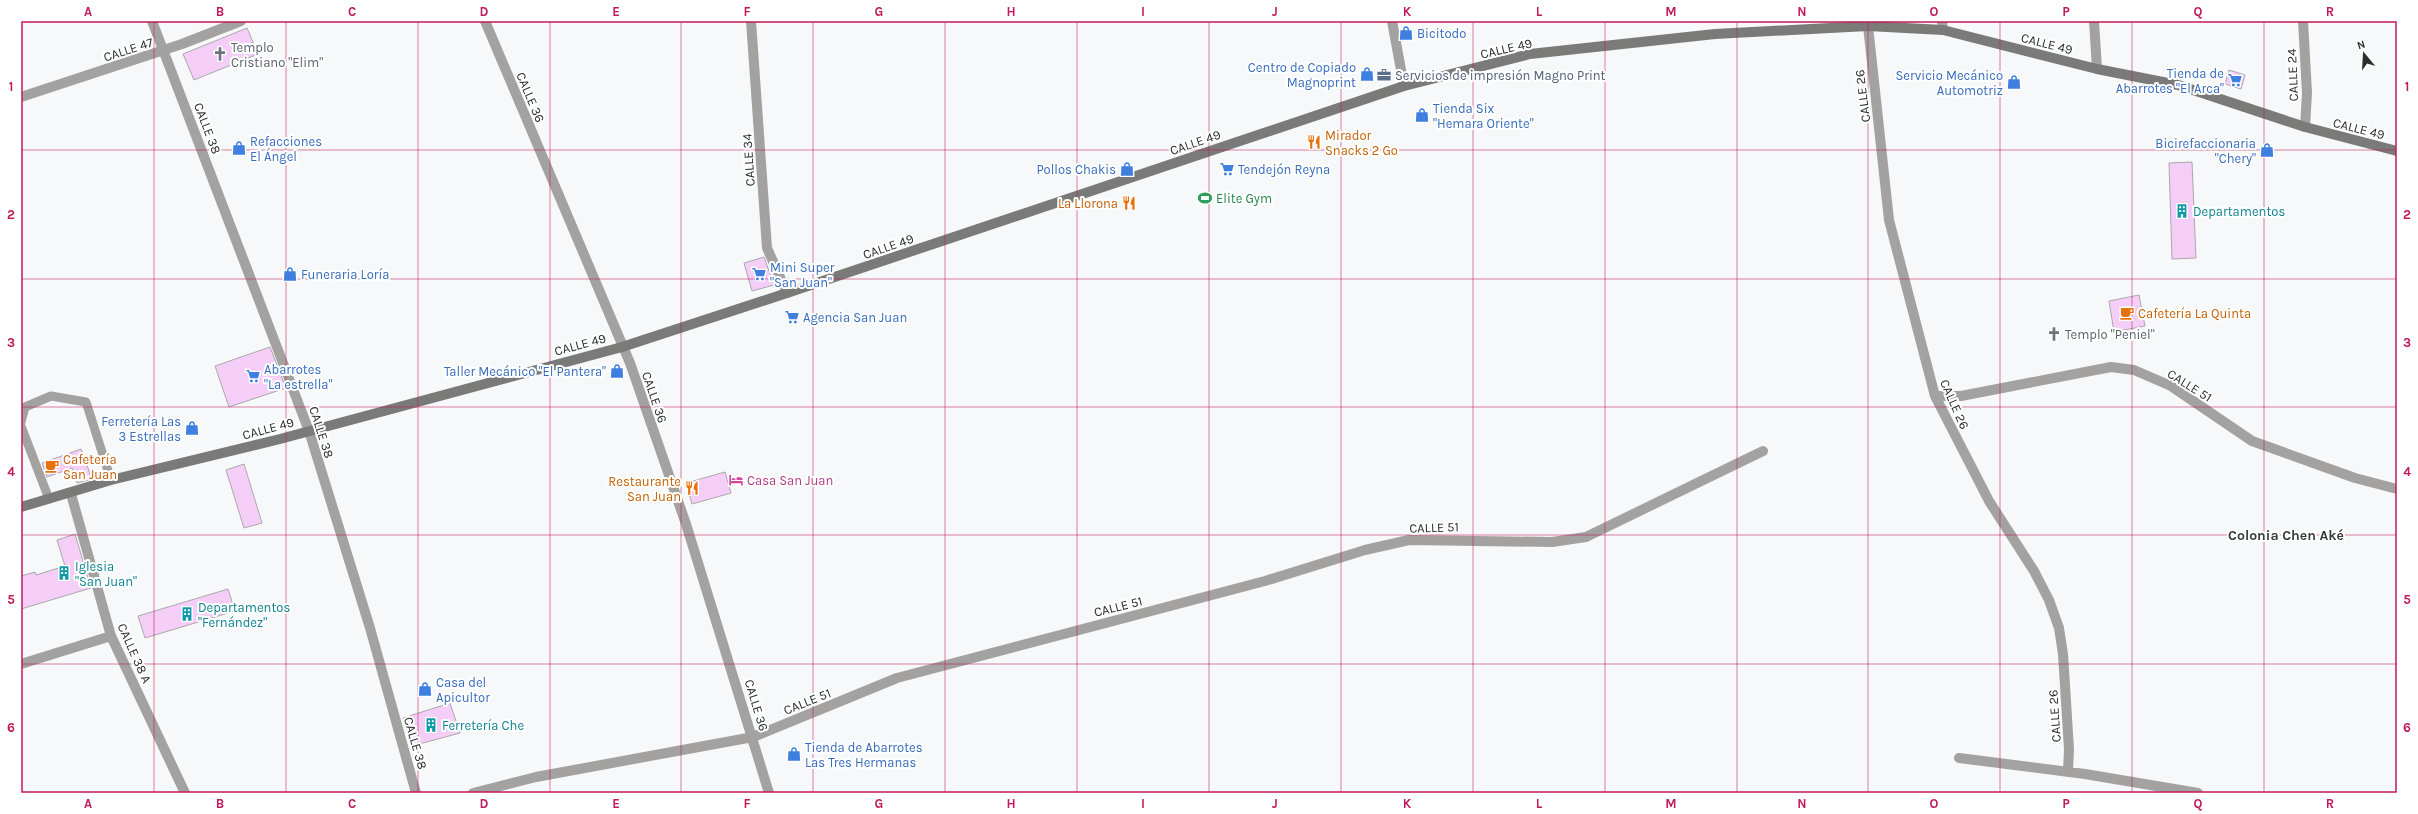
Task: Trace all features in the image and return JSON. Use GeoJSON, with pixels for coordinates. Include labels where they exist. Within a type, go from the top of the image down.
{"type":"FeatureCollection","features":[{"type":"Feature","properties":{"kind":"street","name":"CALLE 38"},"geometry":{"type":"LineString","coordinates":[[152,21],[309,431],[370,628],[416,793]]}},
{"type":"Feature","properties":{"kind":"street","name":"CALLE 47"},"geometry":{"type":"LineString","coordinates":[[21,96],[164,51],[241,21]]}},
{"type":"Feature","properties":{"kind":"street","name":"CALLE 36"},"geometry":{"type":"LineString","coordinates":[[485,21],[630,363],[686,524],[770,793]]}},
{"type":"Feature","properties":{"kind":"street","name":"CALLE 34"},"geometry":{"type":"LineString","coordinates":[[751,21],[767,248],[787,293]]}},
{"type":"Feature","properties":{"kind":"street"},"geometry":{"type":"LineString","coordinates":[[1392,21],[1404,86]]}},
{"type":"Feature","properties":{"kind":"street"},"geometry":{"type":"LineString","coordinates":[[2094,21],[2097,69]]}},
{"type":"Feature","properties":{"kind":"street","name":"CALLE 24"},"geometry":{"type":"LineString","coordinates":[[2303,21],[2307,93],[2305,127]]}},
{"type":"Feature","properties":{"kind":"street","name":"CALLE 49"},"geometry":{"type":"LineString","coordinates":[[21,507],[71,494],[112,480],[309,431],[622,347],[1404,86],[1530,54],[1715,34],[1868,26],[1942,25],[2097,69],[2178,85],[2305,127],[2397,151]]}},
{"type":"Feature","properties":{"kind":"street","name":"CALLE 26"},"geometry":{"type":"LineString","coordinates":[[1868,26],[1889,220],[1935,396],[1989,501],[2034,571],[2049,600],[2059,628],[2069,749],[2068,772]]}},
{"type":"Feature","properties":{"kind":"street","name":"CALLE 51"},"geometry":{"type":"LineString","coordinates":[[1935,396],[1962,396],[2111,367],[2134,370],[2171,386],[2252,442],[2355,478],[2397,489]]}},
{"type":"Feature","properties":{"kind":"street","name":"CALLE 51"},"geometry":{"type":"LineString","coordinates":[[473,793],[536,777],[753,736],[896,678],[1265,581],[1365,550],[1409,540],[1552,542],[1586,537],[1763,451]]}},
{"type":"Feature","properties":{"kind":"street","name":"CALLE 38 A"},"geometry":{"type":"LineString","coordinates":[[71,494],[111,636],[185,793]]}},
{"type":"Feature","properties":{"kind":"street"},"geometry":{"type":"LineString","coordinates":[[21,664],[111,636]]}},
{"type":"Feature","properties":{"kind":"street"},"geometry":{"type":"LineString","coordinates":[[1959,758],[2068,772],[2198,793]]}},
{"type":"Feature","properties":{"kind":"lane"},"geometry":{"type":"LineString","coordinates":[[21,422],[25,407],[51,396],[86,402],[112,480]]}},
{"type":"Feature","properties":{"kind":"lane"},"geometry":{"type":"LineString","coordinates":[[21,426],[49,499]]}},
{"type":"Feature","properties":{"kind":"building","name":"Templo Cristiano \"Elim\""},"geometry":{"type":"Polygon","coordinates":[[[247,28],[258,54],[194,80],[183,54],[247,28]]]}},
{"type":"Feature","properties":{"kind":"building","name":"Tienda de Abarrotes \"El Arca\""},"geometry":{"type":"Polygon","coordinates":[[[2229,70],[2245,75],[2241,89],[2225,84],[2229,70]]]}},
{"type":"Feature","properties":{"kind":"building","name":"Departamentos"},"geometry":{"type":"Polygon","coordinates":[[[2192,162],[2196,258],[2172,259],[2169,163],[2192,162]]]}},
{"type":"Feature","properties":{"kind":"building","name":"Mini Super \"San Juan\""},"geometry":{"type":"Polygon","coordinates":[[[764,257],[774,285],[752,291],[744,263],[764,257]]]}},
{"type":"Feature","properties":{"kind":"building","name":"Cafetería La Quinta"},"geometry":{"type":"Polygon","coordinates":[[[2139,295],[2145,326],[2114,332],[2109,301],[2139,295]]]}},
{"type":"Feature","properties":{"kind":"building","name":"Abarrotes \"La estrella\""},"geometry":{"type":"Polygon","coordinates":[[[270,347],[286,388],[229,407],[215,366],[270,347]]]}},
{"type":"Feature","properties":{"kind":"building"},"geometry":{"type":"Polygon","coordinates":[[[81,449],[92,479],[77,483],[72,468],[47,477],[42,463],[81,449]]]}},
{"type":"Feature","properties":{"kind":"building"},"geometry":{"type":"Polygon","coordinates":[[[244,464],[262,523],[244,528],[226,470],[244,464]]]}},
{"type":"Feature","properties":{"kind":"building"},"geometry":{"type":"Polygon","coordinates":[[[725,472],[731,493],[692,504],[686,483],[725,472]]]}},
{"type":"Feature","properties":{"kind":"building","name":"Iglesia \"San Juan\""},"geometry":{"type":"Polygon","coordinates":[[[75,534],[91,588],[21,609],[21,576],[35,572],[36,575],[65,566],[57,540],[75,534]]]}},
{"type":"Feature","properties":{"kind":"building","name":"Departamentos \"Fernández\""},"geometry":{"type":"Polygon","coordinates":[[[228,589],[235,611],[145,638],[138,616],[228,589]]]}},
{"type":"Feature","properties":{"kind":"building","name":"Ferretería Che"},"geometry":{"type":"Polygon","coordinates":[[[450,703],[460,733],[412,746],[403,718],[450,703]]]}},
{"type":"Feature","properties":{"kind":"place","name":"Bicitodo"},"geometry":{"type":"Point","coordinates":[1406,33]}},
{"type":"Feature","properties":{"kind":"place","name":"Templo Cristiano \"Elim\""},"geometry":{"type":"Point","coordinates":[220,54]}},
{"type":"Feature","properties":{"kind":"place","name":"Centro de Copiado Magnoprint"},"geometry":{"type":"Point","coordinates":[1367,74]}},
{"type":"Feature","properties":{"kind":"place","name":"Servicios de impresión Magno Print"},"geometry":{"type":"Point","coordinates":[1384,75]}},
{"type":"Feature","properties":{"kind":"place","name":"Tienda de Abarrotes \"El Arca\""},"geometry":{"type":"Point","coordinates":[2235,80]}},
{"type":"Feature","properties":{"kind":"place","name":"Servicio Mecánico Automotriz"},"geometry":{"type":"Point","coordinates":[2014,82]}},
{"type":"Feature","properties":{"kind":"place","name":"Tienda Six \"Hemara Oriente\""},"geometry":{"type":"Point","coordinates":[1422,115]}},
{"type":"Feature","properties":{"kind":"place","name":"Mirador Snacks 2 Go"},"geometry":{"type":"Point","coordinates":[1314,142]}},
{"type":"Feature","properties":{"kind":"place","name":"Refacciones El Ángel"},"geometry":{"type":"Point","coordinates":[239,148]}},
{"type":"Feature","properties":{"kind":"place","name":"Bicirefaccionaria \"Chery\""},"geometry":{"type":"Point","coordinates":[2267,150]}},
{"type":"Feature","properties":{"kind":"place","name":"Pollos Chakis"},"geometry":{"type":"Point","coordinates":[1127,169]}},
{"type":"Feature","properties":{"kind":"place","name":"Tendejón Reyna"},"geometry":{"type":"Point","coordinates":[1227,169]}},
{"type":"Feature","properties":{"kind":"place","name":"Elite Gym"},"geometry":{"type":"Point","coordinates":[1205,198]}},
{"type":"Feature","properties":{"kind":"place","name":"La Llorona"},"geometry":{"type":"Point","coordinates":[1129,203]}},
{"type":"Feature","properties":{"kind":"place","name":"Departamentos"},"geometry":{"type":"Point","coordinates":[2182,211]}},
{"type":"Feature","properties":{"kind":"place","name":"Funeraria Loría"},"geometry":{"type":"Point","coordinates":[290,274]}},
{"type":"Feature","properties":{"kind":"place","name":"Mini Super \"San Juan\""},"geometry":{"type":"Point","coordinates":[759,274]}},
{"type":"Feature","properties":{"kind":"place","name":"Cafetería La Quinta"},"geometry":{"type":"Point","coordinates":[2127,313]}},
{"type":"Feature","properties":{"kind":"place","name":"Agencia San Juan"},"geometry":{"type":"Point","coordinates":[792,317]}},
{"type":"Feature","properties":{"kind":"place","name":"Templo \"Peniel\""},"geometry":{"type":"Point","coordinates":[2054,334]}},
{"type":"Feature","properties":{"kind":"place","name":"Taller Mecánico \"El Pantera\""},"geometry":{"type":"Point","coordinates":[617,371]}},
{"type":"Feature","properties":{"kind":"place","name":"Abarrotes \"La estrella\""},"geometry":{"type":"Point","coordinates":[253,376]}},
{"type":"Feature","properties":{"kind":"place","name":"Ferretería Las 3 Estrellas"},"geometry":{"type":"Point","coordinates":[192,428]}},
{"type":"Feature","properties":{"kind":"place","name":"Cafetería San Juan"},"geometry":{"type":"Point","coordinates":[52,466]}},
{"type":"Feature","properties":{"kind":"place","name":"Casa San Juan"},"geometry":{"type":"Point","coordinates":[736,480]}},
{"type":"Feature","properties":{"kind":"place","name":"Restaurante San Juan"},"geometry":{"type":"Point","coordinates":[692,488]}},
{"type":"Feature","properties":{"kind":"place","name":"Iglesia \"San Juan\""},"geometry":{"type":"Point","coordinates":[64,573]}},
{"type":"Feature","properties":{"kind":"place","name":"Departamentos \"Fernández\""},"geometry":{"type":"Point","coordinates":[187,614]}},
{"type":"Feature","properties":{"kind":"place","name":"Casa del Apicultor"},"geometry":{"type":"Point","coordinates":[425,689]}},
{"type":"Feature","properties":{"kind":"place","name":"Ferretería Che"},"geometry":{"type":"Point","coordinates":[431,725]}},
{"type":"Feature","properties":{"kind":"place","name":"Tienda de Abarrotes Las Tres Hermanas"},"geometry":{"type":"Point","coordinates":[794,754]}},
{"type":"Feature","properties":{"kind":"district","name":"Colonia Chen Aké"},"geometry":{"type":"Point","coordinates":[2286,535]}}]}
